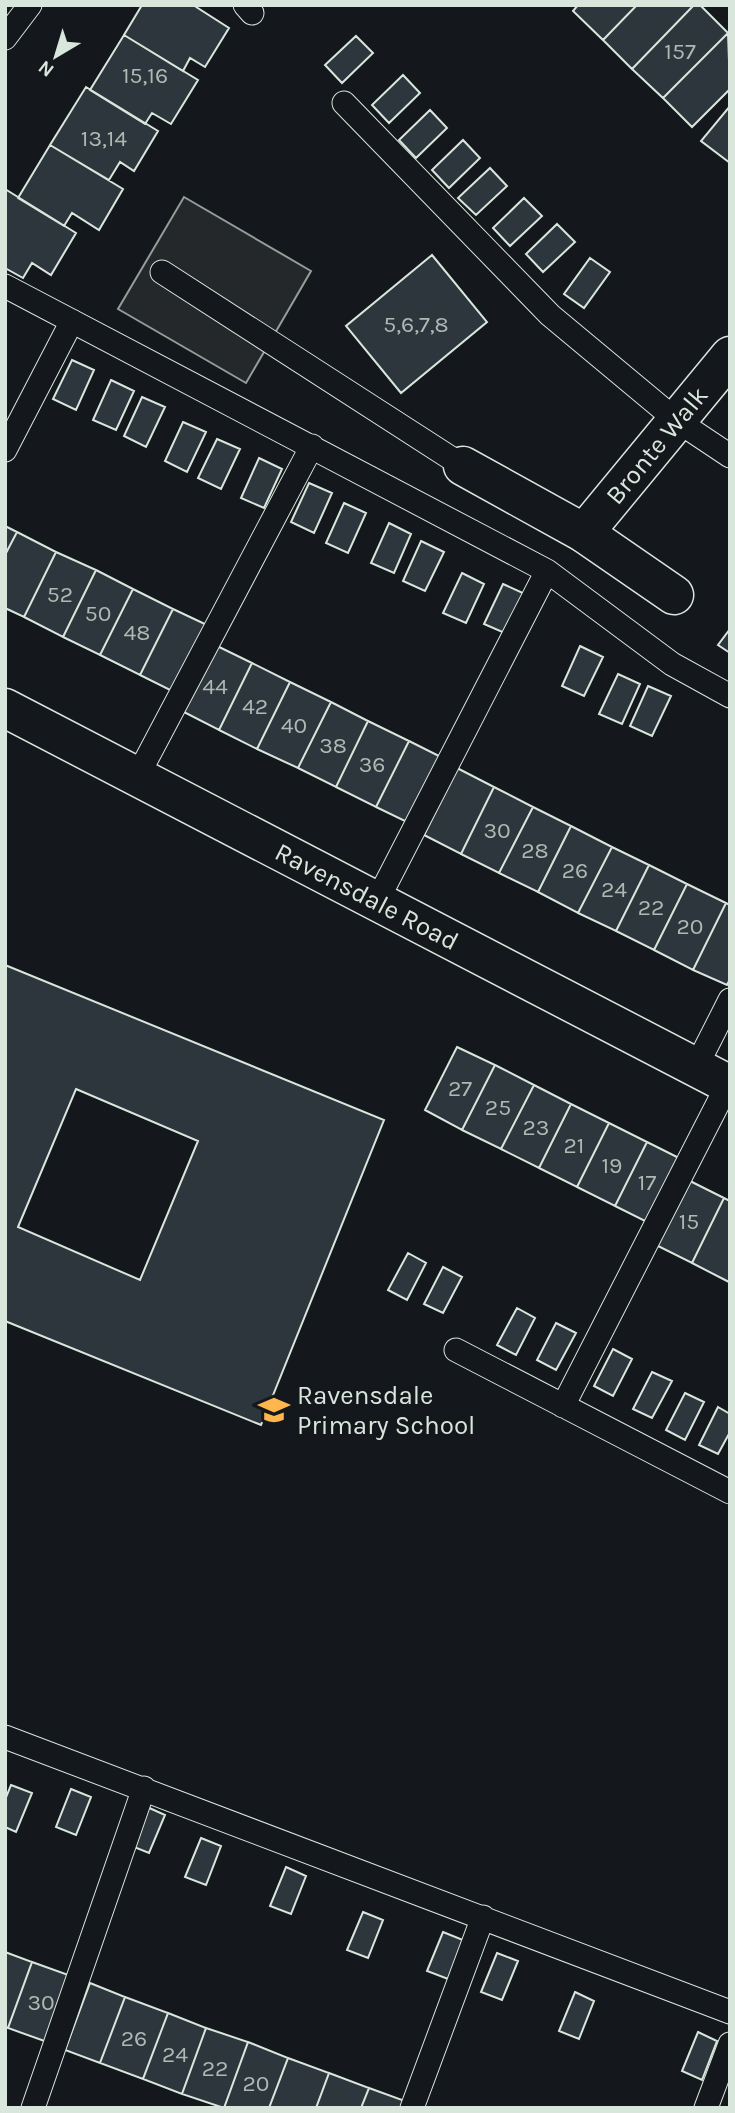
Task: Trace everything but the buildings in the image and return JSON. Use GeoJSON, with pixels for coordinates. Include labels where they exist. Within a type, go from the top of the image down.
{"type":"FeatureCollection","features":[{"type":"Feature","properties":{"kind":"street","name":"Bronte Walk"},"geometry":{"type":"LineString","coordinates":[[584,533],[730,356]]}},
{"type":"Feature","properties":{"kind":"street"},"geometry":{"type":"LineString","coordinates":[[463,466],[584,533],[674,595]]}},
{"type":"Feature","properties":{"kind":"street","name":"Ravensdale Road"},"geometry":{"type":"LineString","coordinates":[[5,708],[718,1079]]}},
{"type":"Feature","properties":{"kind":"lane"},"geometry":{"type":"LineString","coordinates":[[5,38],[30,5]]}},
{"type":"Feature","properties":{"kind":"lane"},"geometry":{"type":"LineString","coordinates":[[344,103],[550,315],[676,420],[730,456]]}},
{"type":"Feature","properties":{"kind":"lane"},"geometry":{"type":"LineString","coordinates":[[162,272],[463,466]]}},
{"type":"Feature","properties":{"kind":"lane"},"geometry":{"type":"LineString","coordinates":[[5,286],[547,571],[672,664],[730,696]]}},
{"type":"Feature","properties":{"kind":"lane"},"geometry":{"type":"LineString","coordinates":[[5,450],[72,321]]}},
{"type":"Feature","properties":{"kind":"lane"},"geometry":{"type":"LineString","coordinates":[[137,777],[312,446]]}},
{"type":"Feature","properties":{"kind":"lane"},"geometry":{"type":"LineString","coordinates":[[377,901],[547,571]]}},
{"type":"Feature","properties":{"kind":"lane"},"geometry":{"type":"LineString","coordinates":[[563,1406],[718,1079],[730,1000]]}},
{"type":"Feature","properties":{"kind":"lane"},"geometry":{"type":"LineString","coordinates":[[456,1350],[730,1492]]}},
{"type":"Feature","properties":{"kind":"lane"},"geometry":{"type":"LineString","coordinates":[[5,1737],[730,2012]]}},
{"type":"Feature","properties":{"kind":"lane"},"geometry":{"type":"LineString","coordinates":[[33,2108],[144,1788]]}},
{"type":"Feature","properties":{"kind":"lane"},"geometry":{"type":"LineString","coordinates":[[412,2108],[483,1917]]}},
{"type":"Feature","properties":{"kind":"lane"},"geometry":{"type":"LineString","coordinates":[[706,2108],[730,2044]]}},
{"type":"Feature","properties":{"kind":"shaded area"},"geometry":{"type":"Polygon","coordinates":[[[184,197],[311,271],[246,383],[118,309],[184,197]]]}},
{"type":"Feature","properties":{"kind":"place","name":"Ravensdale Primary School"},"geometry":{"type":"Point","coordinates":[274,1410]}}]}
